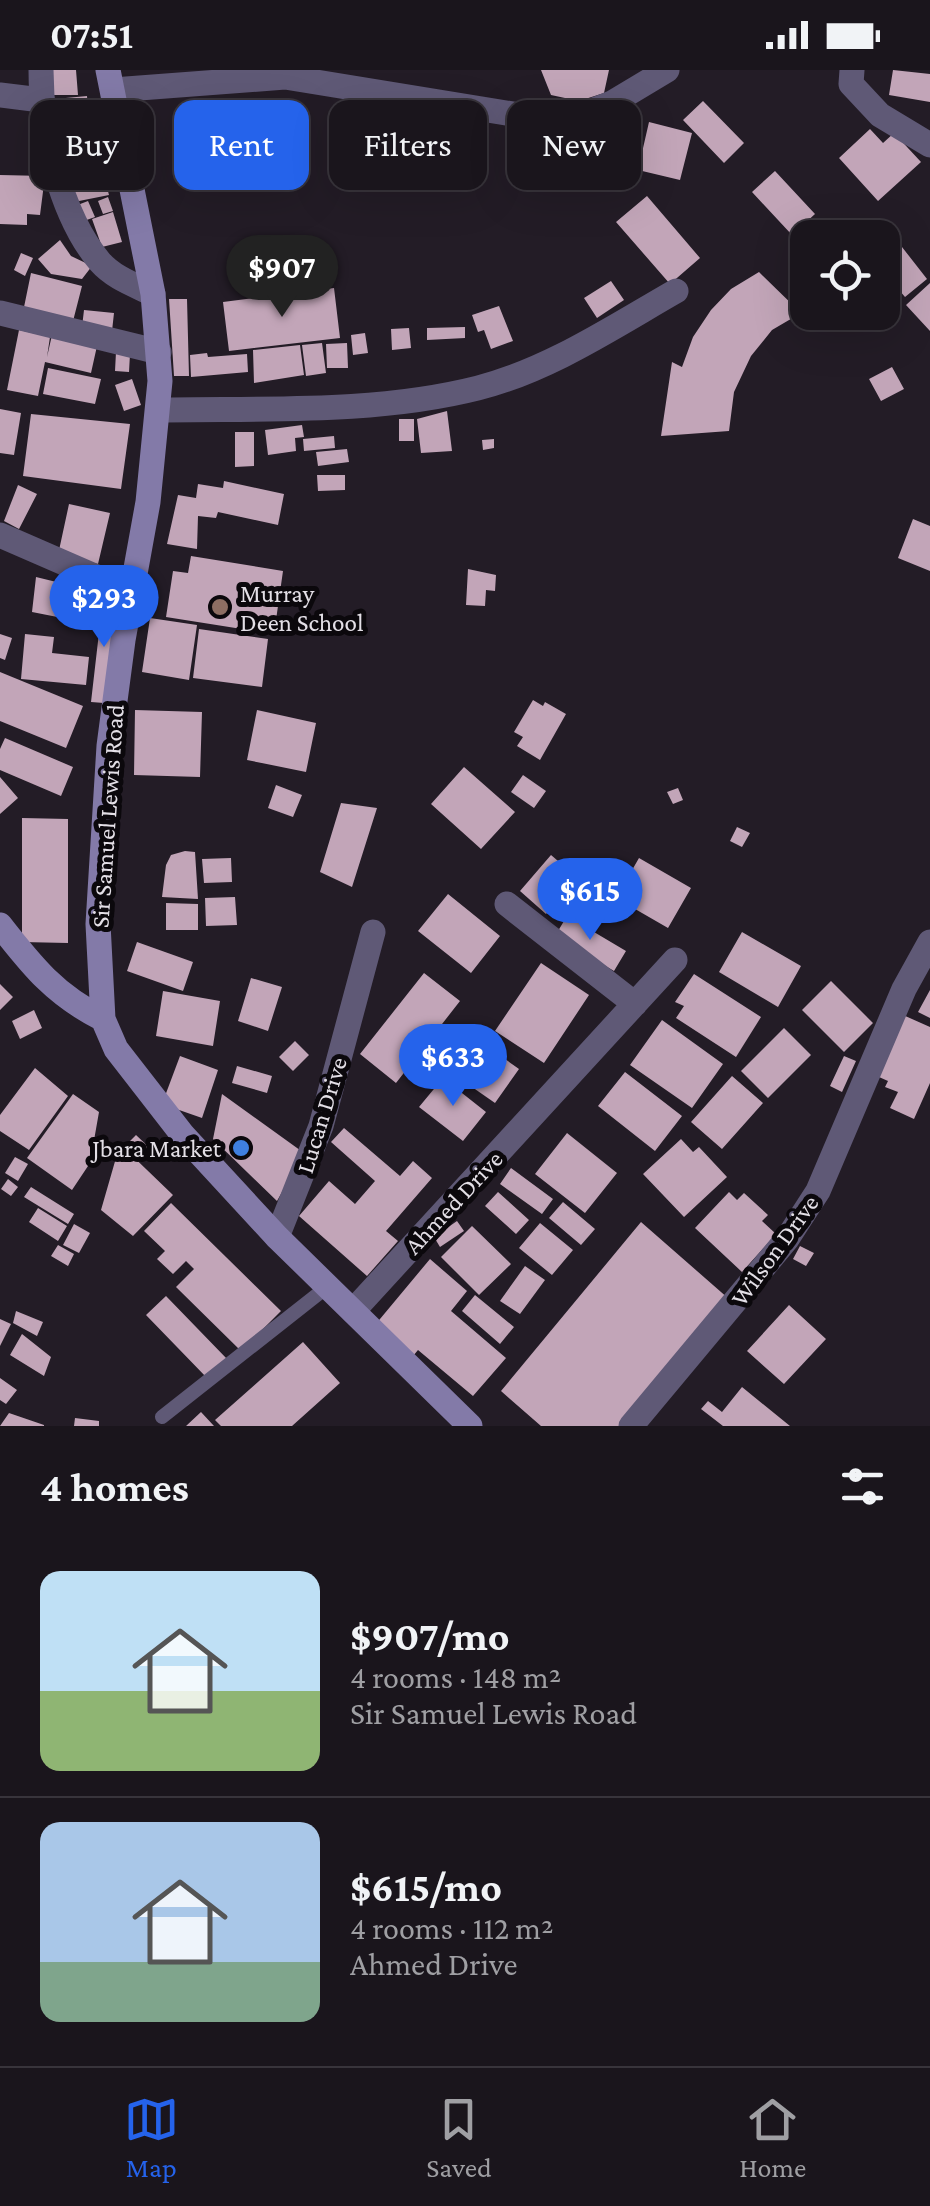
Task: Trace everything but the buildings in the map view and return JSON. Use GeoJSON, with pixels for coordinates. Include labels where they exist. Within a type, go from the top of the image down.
{"type":"FeatureCollection","features":[{"type":"Feature","properties":{"kind":"main road","name":"Sir Samuel Lewis Road"},"geometry":{"type":"LineString","coordinates":[[111,80],[154,294],[159,352],[158,410],[148,502],[109,746],[98,924],[102,1019],[116,1049],[182,1134],[277,1237],[470,1426]]}},
{"type":"Feature","properties":{"kind":"main road"},"geometry":{"type":"LineString","coordinates":[[0,924],[48,984],[102,1019]]}},
{"type":"Feature","properties":{"kind":"street"},"geometry":{"type":"LineString","coordinates":[[0,96],[41,100],[41,70]]}},
{"type":"Feature","properties":{"kind":"street"},"geometry":{"type":"LineString","coordinates":[[111,80],[287,74],[537,118],[579,116],[667,70]]}},
{"type":"Feature","properties":{"kind":"street"},"geometry":{"type":"LineString","coordinates":[[852,70],[851,84],[880,115],[930,146]]}},
{"type":"Feature","properties":{"kind":"street"},"geometry":{"type":"LineString","coordinates":[[64,190],[85,239],[101,263],[120,278],[154,294]]}},
{"type":"Feature","properties":{"kind":"street"},"geometry":{"type":"LineString","coordinates":[[158,410],[337,407],[479,388],[545,364],[676,291]]}},
{"type":"Feature","properties":{"kind":"street"},"geometry":{"type":"LineString","coordinates":[[0,313],[159,352]]}},
{"type":"Feature","properties":{"kind":"street"},"geometry":{"type":"LineString","coordinates":[[0,535],[132,592]]}},
{"type":"Feature","properties":{"kind":"street"},"geometry":{"type":"LineString","coordinates":[[506,904],[635,1004]]}},
{"type":"Feature","properties":{"kind":"street","name":"Lucan Drive"},"geometry":{"type":"LineString","coordinates":[[277,1237],[321,1126],[374,932]]}},
{"type":"Feature","properties":{"kind":"street","name":"Wilson Drive"},"geometry":{"type":"LineString","coordinates":[[632,1426],[787,1240],[818,1191],[904,989],[930,942]]}},
{"type":"Feature","properties":{"kind":"street","name":"Ahmed Drive"},"geometry":{"type":"LineString","coordinates":[[353,1311],[675,960]]}},
{"type":"Feature","properties":{"kind":"lane"},"geometry":{"type":"LineString","coordinates":[[162,1417],[328,1287]]}},
{"type":"Feature","properties":{"kind":"place","name":"Murray Deen School"},"geometry":{"type":"Point","coordinates":[220,607]}},
{"type":"Feature","properties":{"kind":"place","name":"Jbara Market"},"geometry":{"type":"Point","coordinates":[241,1148]}}]}
